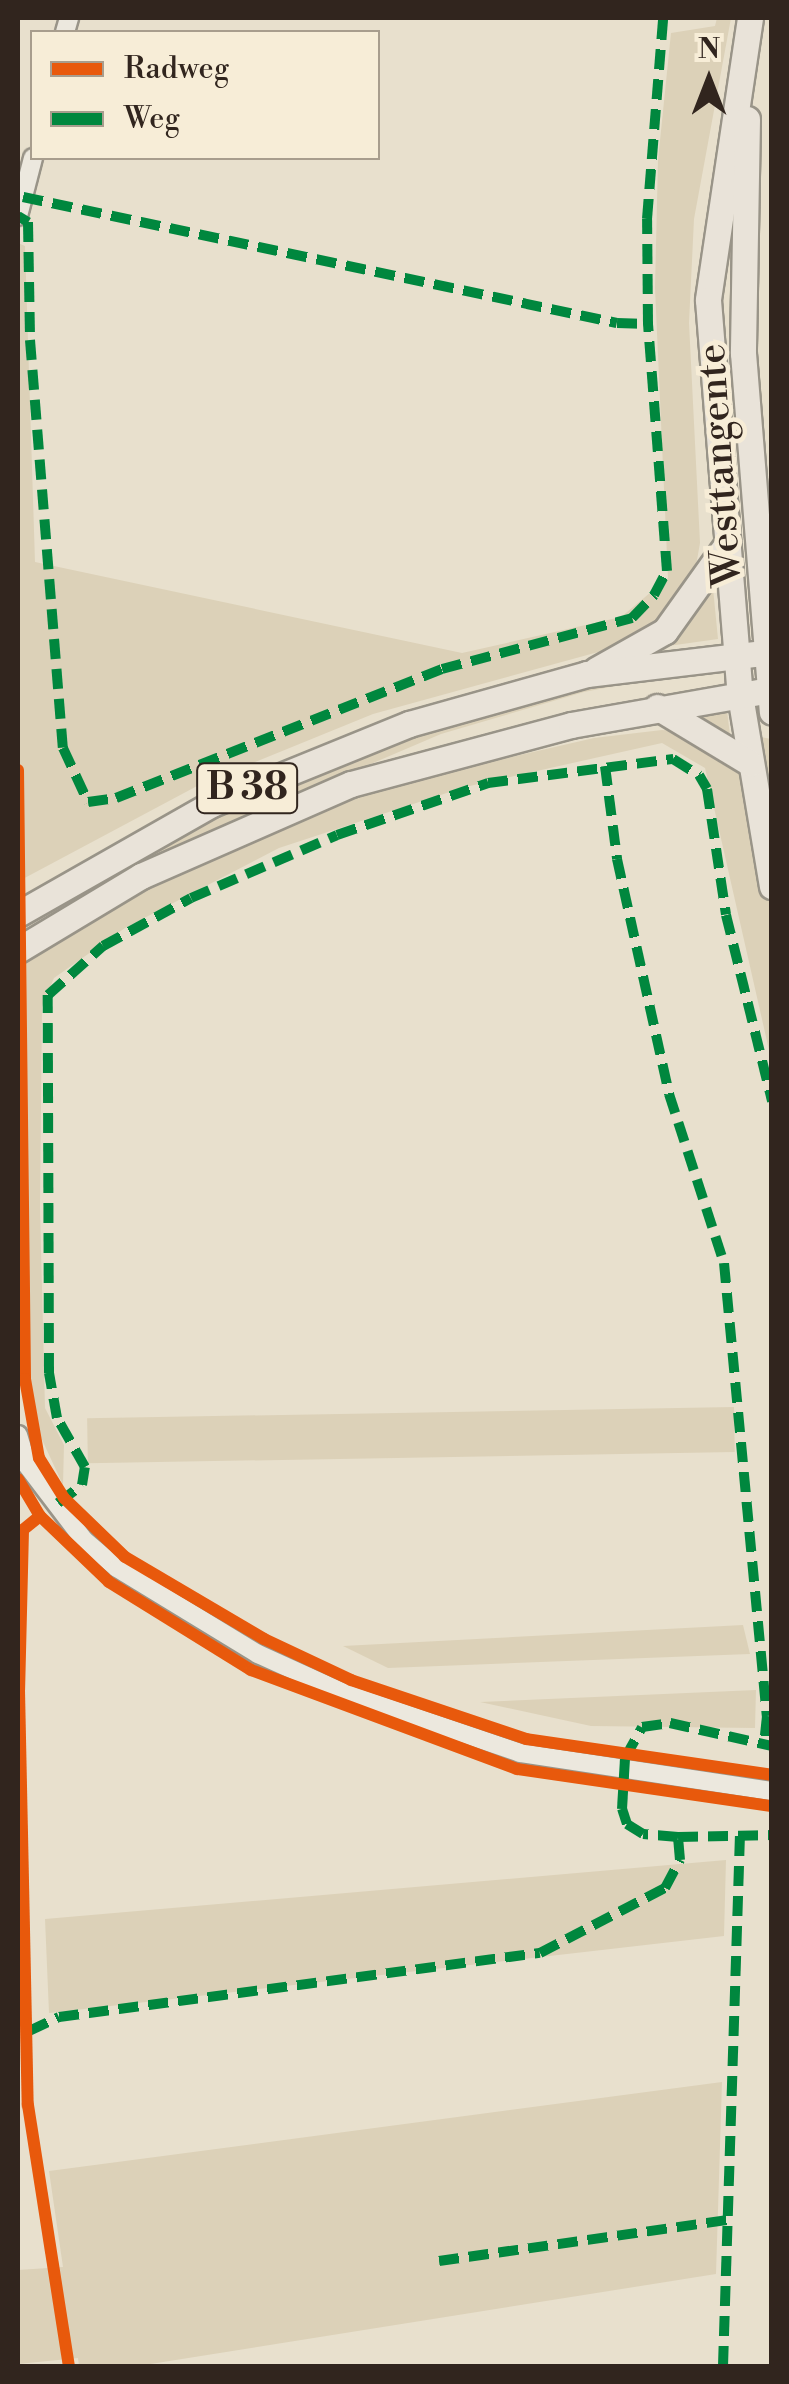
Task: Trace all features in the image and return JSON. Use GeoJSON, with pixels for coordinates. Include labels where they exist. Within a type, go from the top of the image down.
{"type":"FeatureCollection","features":[{"type":"Feature","properties":{"kind":"main road","name":"Westtangente"},"geometry":{"type":"LineString","coordinates":[[750,18],[708,300],[724,547],[740,695],[772,886]]}},
{"type":"Feature","properties":{"kind":"main road","name":"Westtangente"},"geometry":{"type":"LineString","coordinates":[[747,44],[743,353],[771,697]]}},
{"type":"Feature","properties":{"kind":"main road","name":"B 38"},"geometry":{"type":"LineString","coordinates":[[587,674],[665,631],[724,547]]}},
{"type":"Feature","properties":{"kind":"main road"},"geometry":{"type":"LineString","coordinates":[[736,656],[768,652]]}},
{"type":"Feature","properties":{"kind":"main road","name":"B 38"},"geometry":{"type":"LineString","coordinates":[[18,914],[130,846],[294,766],[408,724],[587,674],[736,656]]}},
{"type":"Feature","properties":{"kind":"main road","name":"B 38"},"geometry":{"type":"LineString","coordinates":[[18,950],[141,876],[351,784],[657,708],[740,695],[771,697]]}},
{"type":"Feature","properties":{"kind":"main road"},"geometry":{"type":"LineString","coordinates":[[657,708],[750,763]]}},
{"type":"Feature","properties":{"kind":"street"},"geometry":{"type":"LineString","coordinates":[[18,216],[32,160]]}},
{"type":"Feature","properties":{"kind":"street"},"geometry":{"type":"LineString","coordinates":[[18,1435],[27,1465],[84,1540],[117,1568],[258,1654],[344,1693],[520,1753],[772,1790]]}},
{"type":"Feature","properties":{"kind":"shaded area"},"geometry":{"type":"Polygon","coordinates":[[[717,18],[731,18],[694,219],[689,323],[700,543],[694,577],[677,609],[631,643],[373,714],[199,785],[19,881],[18,243],[25,246],[35,562],[462,653],[621,617],[668,578],[655,288],[658,160],[671,33],[715,26],[717,18]]]}},
{"type":"Feature","properties":{"kind":"shaded area"},"geometry":{"type":"Polygon","coordinates":[[[712,578],[718,639],[661,647],[712,578]]]}},
{"type":"Feature","properties":{"kind":"shaded area"},"geometry":{"type":"Polygon","coordinates":[[[697,670],[584,692],[441,734],[120,871],[25,928],[25,922],[147,852],[282,787],[400,741],[581,687],[697,670]]]}},
{"type":"Feature","properties":{"kind":"shaded area"},"geometry":{"type":"Polygon","coordinates":[[[727,711],[730,735],[754,737],[756,711],[760,737],[771,739],[771,1059],[705,768],[662,743],[465,787],[279,848],[125,928],[54,978],[42,1006],[40,1208],[45,1408],[64,1445],[63,1485],[38,1431],[28,1378],[23,961],[161,874],[345,795],[594,738],[662,730],[727,735],[696,714],[727,711]]]}},
{"type":"Feature","properties":{"kind":"shaded area"},"geometry":{"type":"Polygon","coordinates":[[[734,1407],[735,1452],[88,1463],[87,1418],[734,1407]]]}},
{"type":"Feature","properties":{"kind":"shaded area"},"geometry":{"type":"Polygon","coordinates":[[[743,1625],[750,1654],[388,1668],[343,1646],[743,1625]]]}},
{"type":"Feature","properties":{"kind":"shaded area"},"geometry":{"type":"Polygon","coordinates":[[[756,1690],[755,1728],[591,1726],[480,1702],[756,1690]]]}},
{"type":"Feature","properties":{"kind":"shaded area"},"geometry":{"type":"Polygon","coordinates":[[[726,1860],[724,1936],[49,2013],[45,1919],[726,1860]]]}},
{"type":"Feature","properties":{"kind":"shaded area"},"geometry":{"type":"Polygon","coordinates":[[[722,2082],[716,2274],[138,2366],[79,2366],[78,2358],[18,2364],[18,2270],[63,2267],[49,2171],[722,2082]]]}},
{"type":"Feature","properties":{"kind":"marked path"},"geometry":{"type":"LineString","coordinates":[[18,216],[28,222],[30,340],[63,748],[88,802],[116,798],[442,669],[632,618],[654,595],[667,571],[648,324],[647,219],[663,18]]}},
{"type":"Feature","properties":{"kind":"marked path"},"geometry":{"type":"LineString","coordinates":[[23,197],[617,323],[648,324]]}},
{"type":"Feature","properties":{"kind":"marked path"},"geometry":{"type":"LineString","coordinates":[[58,1503],[82,1485],[85,1467],[57,1418],[49,1373],[48,995],[103,946],[191,898],[337,835],[488,783],[673,759],[699,775],[707,789],[726,915],[772,1101]]}},
{"type":"Feature","properties":{"kind":"marked path"},"geometry":{"type":"LineString","coordinates":[[605,766],[617,859],[669,1094],[724,1263],[767,1716],[764,1745]]}},
{"type":"Feature","properties":{"kind":"marked path"},"geometry":{"type":"LineString","coordinates":[[29,2031],[59,2017],[540,1953],[665,1888],[680,1860],[678,1837],[643,1834],[627,1824],[622,1809],[625,1758],[642,1727],[670,1723],[772,1746]]}},
{"type":"Feature","properties":{"kind":"marked path"},"geometry":{"type":"LineString","coordinates":[[723,2366],[740,1833]]}},
{"type":"Feature","properties":{"kind":"marked path"},"geometry":{"type":"LineString","coordinates":[[678,1837],[772,1835]]}},
{"type":"Feature","properties":{"kind":"marked path"},"geometry":{"type":"LineString","coordinates":[[439,2261],[728,2220]]}},
{"type":"Feature","properties":{"kind":"cycle path"},"geometry":{"type":"LineString","coordinates":[[18,770],[25,1379],[39,1458],[64,1498],[125,1557],[264,1639],[351,1680],[526,1739],[772,1775]]}},
{"type":"Feature","properties":{"kind":"cycle path"},"geometry":{"type":"LineString","coordinates":[[18,1479],[40,1516],[109,1582],[251,1670],[517,1769],[772,1806]]}},
{"type":"Feature","properties":{"kind":"cycle path"},"geometry":{"type":"LineString","coordinates":[[40,1516],[23,1530],[19,1690],[28,2105],[69,2366]]}}]}
